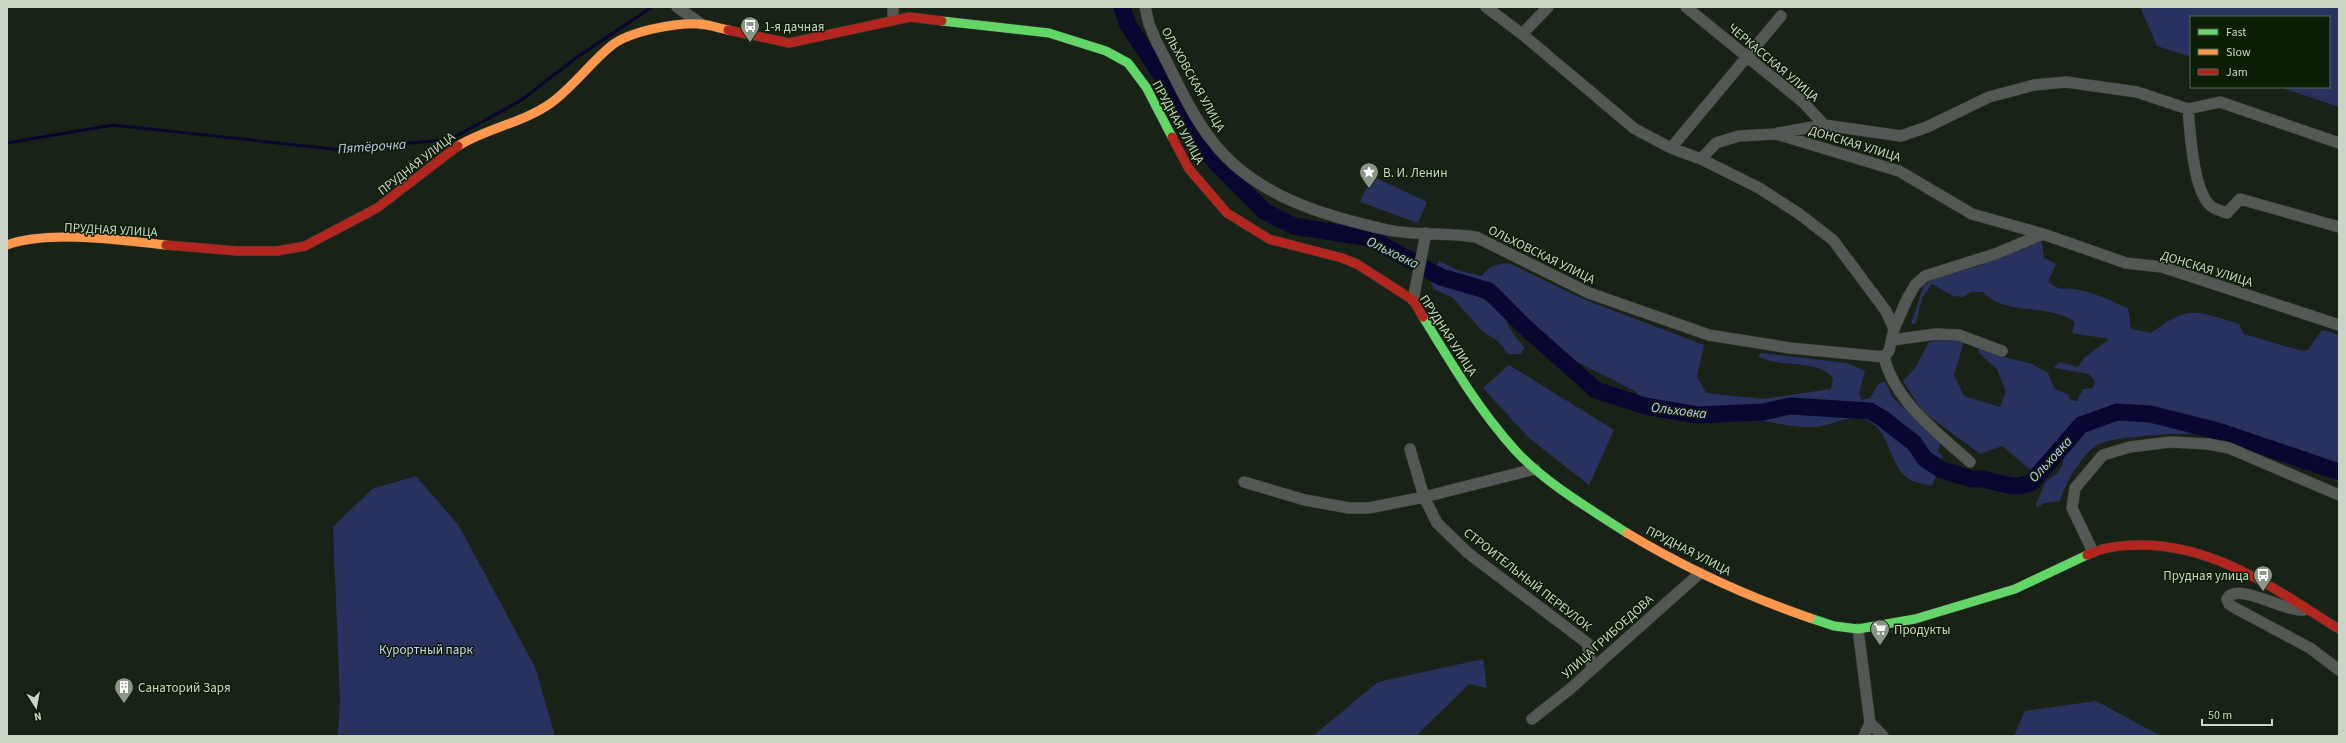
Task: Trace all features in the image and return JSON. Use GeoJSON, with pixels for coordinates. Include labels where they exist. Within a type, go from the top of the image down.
{"type":"FeatureCollection","features":[{"type":"Feature","properties":{"kind":"street"},"geometry":{"type":"LineString","coordinates":[[677,7],[701,24]]}},
{"type":"Feature","properties":{"kind":"street"},"geometry":{"type":"LineString","coordinates":[[893,7],[893,19]]}},
{"type":"Feature","properties":{"kind":"street","name":"ОЛЬХОВСКАЯ УЛИЦА"},"geometry":{"type":"LineString","coordinates":[[1145,7],[1149,24],[1156,41],[1200,123],[1212,142],[1231,162],[1272,193],[1304,207],[1390,230],[1476,237],[1589,293],[1709,335],[1790,348],[1884,357]]}},
{"type":"Feature","properties":{"kind":"street"},"geometry":{"type":"LineString","coordinates":[[1486,7],[1522,34],[1635,129],[1671,148],[1701,159],[1759,188],[1798,213],[1833,240],[1886,311],[1894,329]]}},
{"type":"Feature","properties":{"kind":"street"},"geometry":{"type":"LineString","coordinates":[[1522,34],[1548,7]]}},
{"type":"Feature","properties":{"kind":"street","name":"ЧЕРКАССКАЯ УЛИЦА"},"geometry":{"type":"LineString","coordinates":[[1686,7],[1804,103],[1824,125]]}},
{"type":"Feature","properties":{"kind":"street"},"geometry":{"type":"LineString","coordinates":[[1671,148],[1781,16]]}},
{"type":"Feature","properties":{"kind":"street","name":"ПРУДНАЯ УЛИЦА"},"geometry":{"type":"LineString","coordinates":[[7,245],[23,239],[94,238],[237,251],[277,251],[305,246],[377,208],[416,180],[454,148],[474,136],[504,128],[551,103],[612,44],[639,33],[671,26],[701,24],[776,42],[789,43],[833,35],[893,19],[928,18],[1049,33],[1072,38],[1117,56],[1128,63],[1146,87],[1189,169],[1227,213],[1269,239],[1342,258],[1357,264],[1413,300],[1450,361],[1482,407],[1515,450],[1535,469],[1619,528],[1662,554],[1700,573],[1781,608],[1834,626],[1858,629],[1915,619],[1992,596],[2021,586],[2093,552],[2123,545],[2160,545],[2202,553],[2246,572],[2309,608],[2339,629]]}},
{"type":"Feature","properties":{"kind":"street"},"geometry":{"type":"LineString","coordinates":[[1776,134],[1824,125],[1901,136],[1927,127],[1989,97],[2034,85],[2066,82],[2137,92],[2188,109],[2220,102],[2339,143]]}},
{"type":"Feature","properties":{"kind":"street"},"geometry":{"type":"LineString","coordinates":[[2188,109],[2192,156],[2200,187],[2209,205],[2227,213],[2240,200],[2339,227]]}},
{"type":"Feature","properties":{"kind":"street","name":"ДОНСКАЯ УЛИЦА"},"geometry":{"type":"LineString","coordinates":[[1701,159],[1716,143],[1739,136],[1776,134],[1899,171],[1972,214],[2043,234],[2126,263],[2162,267],[2339,325]]}},
{"type":"Feature","properties":{"kind":"street"},"geometry":{"type":"LineString","coordinates":[[1413,300],[1423,259],[1426,233]]}},
{"type":"Feature","properties":{"kind":"street"},"geometry":{"type":"LineString","coordinates":[[1970,462],[1911,406],[1888,373],[1884,357],[1889,351],[1894,329],[1915,284],[1925,276],[1995,254],[2043,234]]}},
{"type":"Feature","properties":{"kind":"street"},"geometry":{"type":"LineString","coordinates":[[1892,340],[1936,334],[1959,335],[2002,351]]}},
{"type":"Feature","properties":{"kind":"street"},"geometry":{"type":"LineString","coordinates":[[2093,552],[2072,508],[2075,488],[2103,455],[2130,447],[2170,442],[2208,444],[2229,448],[2339,495]]}},
{"type":"Feature","properties":{"kind":"street","name":"СТРОИТЕЛЬНЫЙ ПЕРЕУЛОК"},"geometry":{"type":"LineString","coordinates":[[1410,449],[1424,497],[1437,522],[1468,553],[1587,643],[1592,668]]}},
{"type":"Feature","properties":{"kind":"street"},"geometry":{"type":"LineString","coordinates":[[1244,482],[1305,500],[1349,508],[1369,508],[1424,497],[1535,469]]}},
{"type":"Feature","properties":{"kind":"street","name":"УЛИЦА ГРИБОЕДОВА"},"geometry":{"type":"LineString","coordinates":[[1532,719],[1570,689],[1700,573]]}},
{"type":"Feature","properties":{"kind":"street"},"geometry":{"type":"LineString","coordinates":[[2309,608],[2293,610],[2244,593],[2235,592],[2230,594],[2227,599],[2229,604],[2235,608],[2310,648],[2339,670]]}},
{"type":"Feature","properties":{"kind":"street"},"geometry":{"type":"LineString","coordinates":[[1858,629],[1870,723],[1864,736]]}},
{"type":"Feature","properties":{"kind":"street"},"geometry":{"type":"LineString","coordinates":[[1870,723],[1884,736]]}},
{"type":"Feature","properties":{"kind":"green space"},"geometry":{"type":"Polygon","coordinates":[[[2140,7],[2339,7],[2339,107],[2283,88],[2330,88],[2330,16],[2190,16],[2190,57],[2157,46],[2140,7]]]}},
{"type":"Feature","properties":{"kind":"green space"},"geometry":{"type":"Polygon","coordinates":[[[1372,176],[1427,202],[1418,223],[1360,202],[1372,176]]]}},
{"type":"Feature","properties":{"kind":"green space"},"geometry":{"type":"Polygon","coordinates":[[[2041,239],[2044,258],[2056,264],[2048,282],[2060,289],[2086,292],[2128,308],[2131,329],[2151,333],[2164,324],[2185,314],[2203,313],[2239,324],[2244,334],[2302,351],[2308,350],[2322,330],[2339,335],[2339,482],[2311,469],[2306,456],[2209,424],[2200,431],[2191,434],[2132,437],[2111,440],[2097,445],[2091,449],[2080,462],[2066,486],[2060,501],[2044,503],[2037,508],[2036,504],[2046,481],[2058,473],[2063,463],[2064,455],[2059,444],[2033,472],[2002,446],[1980,454],[1922,411],[1903,381],[1915,368],[1929,342],[1944,339],[1964,341],[1954,375],[1964,396],[2000,407],[2006,392],[1997,369],[1979,353],[1978,345],[2004,357],[2032,364],[2048,373],[2055,389],[2068,394],[2070,400],[2077,401],[2083,389],[2093,388],[2095,381],[2089,374],[2054,368],[2059,362],[2078,367],[2084,358],[2109,339],[2072,333],[2075,322],[2064,316],[2040,310],[2002,304],[1983,292],[1971,292],[1963,297],[1953,296],[1932,284],[1922,298],[1916,323],[1911,324],[1924,285],[1932,279],[1979,266],[2041,239]]]}},
{"type":"Feature","properties":{"kind":"green space"},"geometry":{"type":"Polygon","coordinates":[[[1439,261],[1460,271],[1482,276],[1493,266],[1509,263],[1583,299],[1704,345],[1697,376],[1706,393],[1762,399],[1831,389],[1833,378],[1826,372],[1808,366],[1767,360],[1758,356],[1761,353],[1847,363],[1865,371],[1859,394],[1862,400],[1870,398],[1878,384],[1885,381],[1893,398],[1940,442],[1938,452],[1943,456],[1932,486],[1913,481],[1904,475],[1899,469],[1883,435],[1870,422],[1864,419],[1852,418],[1822,426],[1802,427],[1743,419],[1733,409],[1697,410],[1644,401],[1635,391],[1569,358],[1497,290],[1435,269],[1439,261]]]}},
{"type":"Feature","properties":{"kind":"green space"},"geometry":{"type":"Polygon","coordinates":[[[1431,282],[1450,285],[1470,292],[1479,296],[1496,308],[1524,347],[1521,354],[1508,354],[1498,341],[1482,331],[1453,298],[1434,289],[1431,282]]]}},
{"type":"Feature","properties":{"kind":"green space"},"geometry":{"type":"Polygon","coordinates":[[[1509,365],[1614,430],[1589,485],[1529,438],[1483,388],[1509,365]]]}},
{"type":"Feature","properties":{"kind":"green space","name":"Курортный парк"},"geometry":{"type":"Polygon","coordinates":[[[416,476],[459,526],[535,667],[555,736],[338,736],[340,701],[333,527],[372,489],[416,476]]]}},
{"type":"Feature","properties":{"kind":"green space"},"geometry":{"type":"Polygon","coordinates":[[[1483,659],[1487,688],[1469,684],[1416,736],[1313,736],[1378,682],[1483,659]]]}},
{"type":"Feature","properties":{"kind":"green space"},"geometry":{"type":"Polygon","coordinates":[[[2096,701],[2161,736],[2014,736],[2025,711],[2096,701]]]}},
{"type":"Feature","properties":{"kind":"waterway","name":"Пятёрочка"},"geometry":{"type":"LineString","coordinates":[[7,143],[113,125],[342,150],[451,139],[520,101],[576,58],[652,7]]}},
{"type":"Feature","properties":{"kind":"waterway","name":"Ольховка"},"geometry":{"type":"LineString","coordinates":[[1122,7],[1128,25],[1172,91],[1211,157],[1264,211],[1294,226],[1370,238],[1441,277],[1489,291],[1525,327],[1596,390],[1645,406],[1698,415],[1763,412],[1790,406],[1870,411],[1882,418],[1914,443],[1925,459],[1942,470],[1972,479],[1982,479],[2012,486],[2031,483],[2081,425],[2117,412],[2150,414],[2218,431],[2339,472]]}},
{"type":"Feature","properties":{"kind":"traffic: fast"},"geometry":{"type":"LineString","coordinates":[[942,21],[1049,33],[1106,51],[1128,63],[1146,87],[1172,137]]}},
{"type":"Feature","properties":{"kind":"traffic: fast"},"geometry":{"type":"LineString","coordinates":[[1423,317],[1477,402],[1515,450],[1553,484],[1627,533]]}},
{"type":"Feature","properties":{"kind":"traffic: fast"},"geometry":{"type":"LineString","coordinates":[[1810,618],[1834,626],[1858,629],[1915,619],[2015,589],[2087,555]]}},
{"type":"Feature","properties":{"kind":"traffic: slow"},"geometry":{"type":"LineString","coordinates":[[458,146],[481,134],[529,116],[551,103],[567,90],[611,46],[629,36],[680,24],[704,24],[728,30]]}},
{"type":"Feature","properties":{"kind":"traffic: slow"},"geometry":{"type":"LineString","coordinates":[[7,245],[24,240],[63,237],[107,239],[166,245]]}},
{"type":"Feature","properties":{"kind":"traffic: slow"},"geometry":{"type":"LineString","coordinates":[[1627,533],[1671,558],[1739,591],[1810,618]]}},
{"type":"Feature","properties":{"kind":"traffic: jam"},"geometry":{"type":"LineString","coordinates":[[728,30],[789,43],[910,17],[942,21]]}},
{"type":"Feature","properties":{"kind":"traffic: jam"},"geometry":{"type":"LineString","coordinates":[[1172,137],[1189,169],[1227,213],[1269,239],[1342,258],[1357,264],[1413,300],[1423,317]]}},
{"type":"Feature","properties":{"kind":"traffic: jam"},"geometry":{"type":"LineString","coordinates":[[166,245],[237,251],[277,251],[305,246],[377,208],[458,146]]}},
{"type":"Feature","properties":{"kind":"traffic: jam"},"geometry":{"type":"LineString","coordinates":[[2087,555],[2106,548],[2133,545],[2168,547],[2195,553],[2220,561],[2245,572],[2269,585],[2339,629]]}},
{"type":"Feature","properties":{"kind":"place","name":"1-я дачная"},"geometry":{"type":"Point","coordinates":[750,43]}},
{"type":"Feature","properties":{"kind":"place","name":"В. И. Ленин"},"geometry":{"type":"Point","coordinates":[1369,189]}},
{"type":"Feature","properties":{"kind":"place","name":"Прудная улица"},"geometry":{"type":"Point","coordinates":[2263,592]}},
{"type":"Feature","properties":{"kind":"place","name":"Продукты"},"geometry":{"type":"Point","coordinates":[1880,646]}},
{"type":"Feature","properties":{"kind":"place","name":"Санаторий Заря"},"geometry":{"type":"Point","coordinates":[124,704]}}]}
